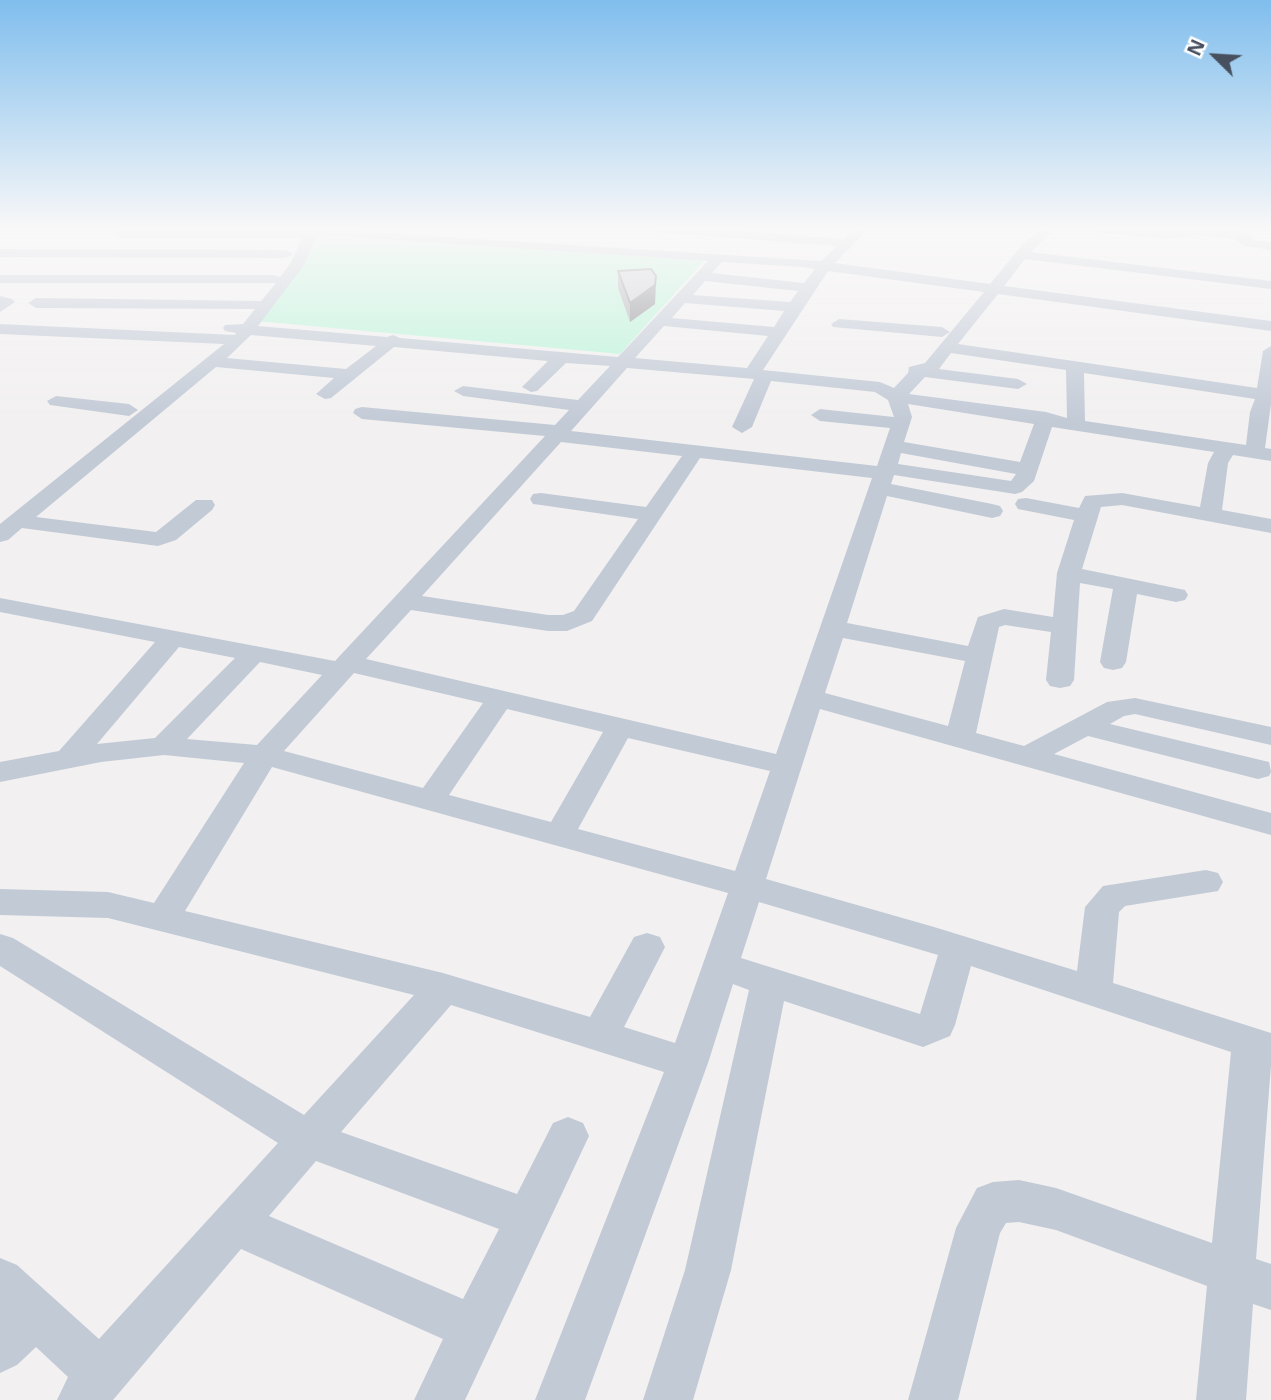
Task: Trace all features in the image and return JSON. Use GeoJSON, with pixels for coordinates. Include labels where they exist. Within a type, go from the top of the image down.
{"type":"FeatureCollection","features":[{"type":"Feature","properties":{"kind":"street"},"geometry":{"type":"LineString","coordinates":[[4,329],[49,293]]}},
{"type":"Feature","properties":{"kind":"street"},"geometry":{"type":"LineString","coordinates":[[22,494],[129,410],[230,342],[264,293]]}},
{"type":"Feature","properties":{"kind":"street"},"geometry":{"type":"LineString","coordinates":[[0,535],[230,342],[272,293]]}},
{"type":"Feature","properties":{"kind":"street"},"geometry":{"type":"LineString","coordinates":[[163,918],[264,755],[684,293]]}},
{"type":"Feature","properties":{"kind":"street"},"geometry":{"type":"LineString","coordinates":[[742,426],[758,374],[778,332],[803,293]]}},
{"type":"Feature","properties":{"kind":"street"},"geometry":{"type":"LineString","coordinates":[[917,373],[931,368],[944,339],[972,293]]}},
{"type":"Feature","properties":{"kind":"street"},"geometry":{"type":"LineString","coordinates":[[944,339],[989,293]]}},
{"type":"Feature","properties":{"kind":"street"},"geometry":{"type":"LineString","coordinates":[[1161,293],[1189,293]]}},
{"type":"Feature","properties":{"kind":"street"},"geometry":{"type":"LineString","coordinates":[[1182,294],[1271,326]]}},
{"type":"Feature","properties":{"kind":"street"},"geometry":{"type":"LineString","coordinates":[[680,298],[794,307]]}},
{"type":"Feature","properties":{"kind":"street"},"geometry":{"type":"LineString","coordinates":[[0,301],[7,302],[0,307]]}},
{"type":"Feature","properties":{"kind":"street"},"geometry":{"type":"LineString","coordinates":[[36,303],[256,304]]}},
{"type":"Feature","properties":{"kind":"street"},"geometry":{"type":"LineString","coordinates":[[659,321],[778,332]]}},
{"type":"Feature","properties":{"kind":"street"},"geometry":{"type":"LineString","coordinates":[[839,324],[944,339],[1267,404]]}},
{"type":"Feature","properties":{"kind":"street"},"geometry":{"type":"LineString","coordinates":[[4,329],[230,342],[321,335],[880,387],[892,445],[992,511]]}},
{"type":"Feature","properties":{"kind":"street"},"geometry":{"type":"LineString","coordinates":[[305,348],[321,335]]}},
{"type":"Feature","properties":{"kind":"street"},"geometry":{"type":"LineString","coordinates":[[326,394],[346,366],[393,340]]}},
{"type":"Feature","properties":{"kind":"street"},"geometry":{"type":"LineString","coordinates":[[230,342],[346,366]]}},
{"type":"Feature","properties":{"kind":"street"},"geometry":{"type":"LineString","coordinates":[[469,367],[489,349]]}},
{"type":"Feature","properties":{"kind":"street"},"geometry":{"type":"LineString","coordinates":[[1136,449],[1222,456],[1263,454],[1271,351]]}},
{"type":"Feature","properties":{"kind":"street"},"geometry":{"type":"LineString","coordinates":[[530,387],[563,356]]}},
{"type":"Feature","properties":{"kind":"street"},"geometry":{"type":"LineString","coordinates":[[1075,366],[1076,423]]}},
{"type":"Feature","properties":{"kind":"street"},"geometry":{"type":"LineString","coordinates":[[917,373],[1017,384]]}},
{"type":"Feature","properties":{"kind":"street"},"geometry":{"type":"LineString","coordinates":[[559,1400],[688,1063],[917,373]]}},
{"type":"Feature","properties":{"kind":"street"},"geometry":{"type":"LineString","coordinates":[[812,436],[834,381]]}},
{"type":"Feature","properties":{"kind":"street"},"geometry":{"type":"LineString","coordinates":[[463,391],[581,406]]}},
{"type":"Feature","properties":{"kind":"street"},"geometry":{"type":"LineString","coordinates":[[1172,398],[1267,404]]}},
{"type":"Feature","properties":{"kind":"street"},"geometry":{"type":"LineString","coordinates":[[55,401],[129,410]]}},
{"type":"Feature","properties":{"kind":"street"},"geometry":{"type":"LineString","coordinates":[[362,413],[556,433],[695,451],[892,445],[1076,423],[1222,456]]}},
{"type":"Feature","properties":{"kind":"street"},"geometry":{"type":"LineString","coordinates":[[820,415],[892,445],[1015,488],[1020,486],[1028,470],[1043,428]]}},
{"type":"Feature","properties":{"kind":"street"},"geometry":{"type":"LineString","coordinates":[[403,601],[548,624],[567,623],[583,616],[695,451]]}},
{"type":"Feature","properties":{"kind":"street"},"geometry":{"type":"LineString","coordinates":[[1210,515],[1222,456]]}},
{"type":"Feature","properties":{"kind":"street"},"geometry":{"type":"LineString","coordinates":[[1060,680],[1069,573],[1093,501],[1108,498],[1271,526]]}},
{"type":"Feature","properties":{"kind":"street"},"geometry":{"type":"LineString","coordinates":[[541,499],[653,513]]}},
{"type":"Feature","properties":{"kind":"street"},"geometry":{"type":"LineString","coordinates":[[1026,504],[1086,516]]}},
{"type":"Feature","properties":{"kind":"street"},"geometry":{"type":"LineString","coordinates":[[18,521],[158,539],[176,530],[204,505]]}},
{"type":"Feature","properties":{"kind":"street"},"geometry":{"type":"LineString","coordinates":[[1069,573],[1176,595]]}},
{"type":"Feature","properties":{"kind":"street"},"geometry":{"type":"LineString","coordinates":[[1113,662],[1126,584]]}},
{"type":"Feature","properties":{"kind":"street"},"geometry":{"type":"LineString","coordinates":[[0,605],[253,653],[344,667],[500,699],[787,766]]}},
{"type":"Feature","properties":{"kind":"street"},"geometry":{"type":"LineString","coordinates":[[960,738],[987,622],[994,618],[1019,618],[1065,626]]}},
{"type":"Feature","properties":{"kind":"street"},"geometry":{"type":"LineString","coordinates":[[832,628],[979,656]]}},
{"type":"Feature","properties":{"kind":"street"},"geometry":{"type":"LineString","coordinates":[[62,760],[173,638]]}},
{"type":"Feature","properties":{"kind":"street"},"geometry":{"type":"LineString","coordinates":[[164,746],[253,653]]}},
{"type":"Feature","properties":{"kind":"street"},"geometry":{"type":"LineString","coordinates":[[810,697],[1271,824]]}},
{"type":"Feature","properties":{"kind":"street"},"geometry":{"type":"LineString","coordinates":[[430,800],[500,699]]}},
{"type":"Feature","properties":{"kind":"street"},"geometry":{"type":"LineString","coordinates":[[1027,757],[1117,708],[1135,706],[1271,736]]}},
{"type":"Feature","properties":{"kind":"street"},"geometry":{"type":"LineString","coordinates":[[1084,726],[1258,769]]}},
{"type":"Feature","properties":{"kind":"street"},"geometry":{"type":"LineString","coordinates":[[559,835],[620,727]]}},
{"type":"Feature","properties":{"kind":"street"},"geometry":{"type":"LineString","coordinates":[[0,772],[62,760],[164,746],[264,755],[747,886],[958,948],[1261,1046],[1252,1279],[1221,1400]]}},
{"type":"Feature","properties":{"kind":"street"},"geometry":{"type":"LineString","coordinates":[[0,752],[62,760]]}},
{"type":"Feature","properties":{"kind":"street"},"geometry":{"type":"LineString","coordinates":[[1093,992],[1102,907],[1115,895],[1206,882]]}},
{"type":"Feature","properties":{"kind":"street"},"geometry":{"type":"LineString","coordinates":[[0,902],[108,905],[443,988],[688,1063]]}},
{"type":"Feature","properties":{"kind":"street"},"geometry":{"type":"LineString","coordinates":[[600,1036],[647,947]]}},
{"type":"Feature","properties":{"kind":"street"},"geometry":{"type":"LineString","coordinates":[[0,948],[307,1139],[528,1219]]}},
{"type":"Feature","properties":{"kind":"street"},"geometry":{"type":"LineString","coordinates":[[720,966],[923,1031],[932,1030],[936,1026],[958,948]]}},
{"type":"Feature","properties":{"kind":"street"},"geometry":{"type":"LineString","coordinates":[[668,1400],[708,1270],[769,982]]}},
{"type":"Feature","properties":{"kind":"street"},"geometry":{"type":"LineString","coordinates":[[0,1280],[36,1314],[91,1387],[443,988]]}},
{"type":"Feature","properties":{"kind":"street"},"geometry":{"type":"LineString","coordinates":[[439,1400],[568,1136]]}},
{"type":"Feature","properties":{"kind":"street"},"geometry":{"type":"LineString","coordinates":[[933,1400],[979,1228],[993,1203],[1019,1201],[1056,1209],[1252,1279]]}},
{"type":"Feature","properties":{"kind":"street"},"geometry":{"type":"LineString","coordinates":[[233,1223],[475,1328]]}},
{"type":"Feature","properties":{"kind":"street"},"geometry":{"type":"LineString","coordinates":[[0,1348],[36,1314]]}},
{"type":"Feature","properties":{"kind":"green space"},"geometry":{"type":"Polygon","coordinates":[[[272,293],[675,293],[620,354],[256,321],[272,293]]]}},
{"type":"Feature","properties":{"kind":"building"},"geometry":{"type":"Polygon","coordinates":[[[626,293],[643,293],[630,303],[626,293]]]}}]}
